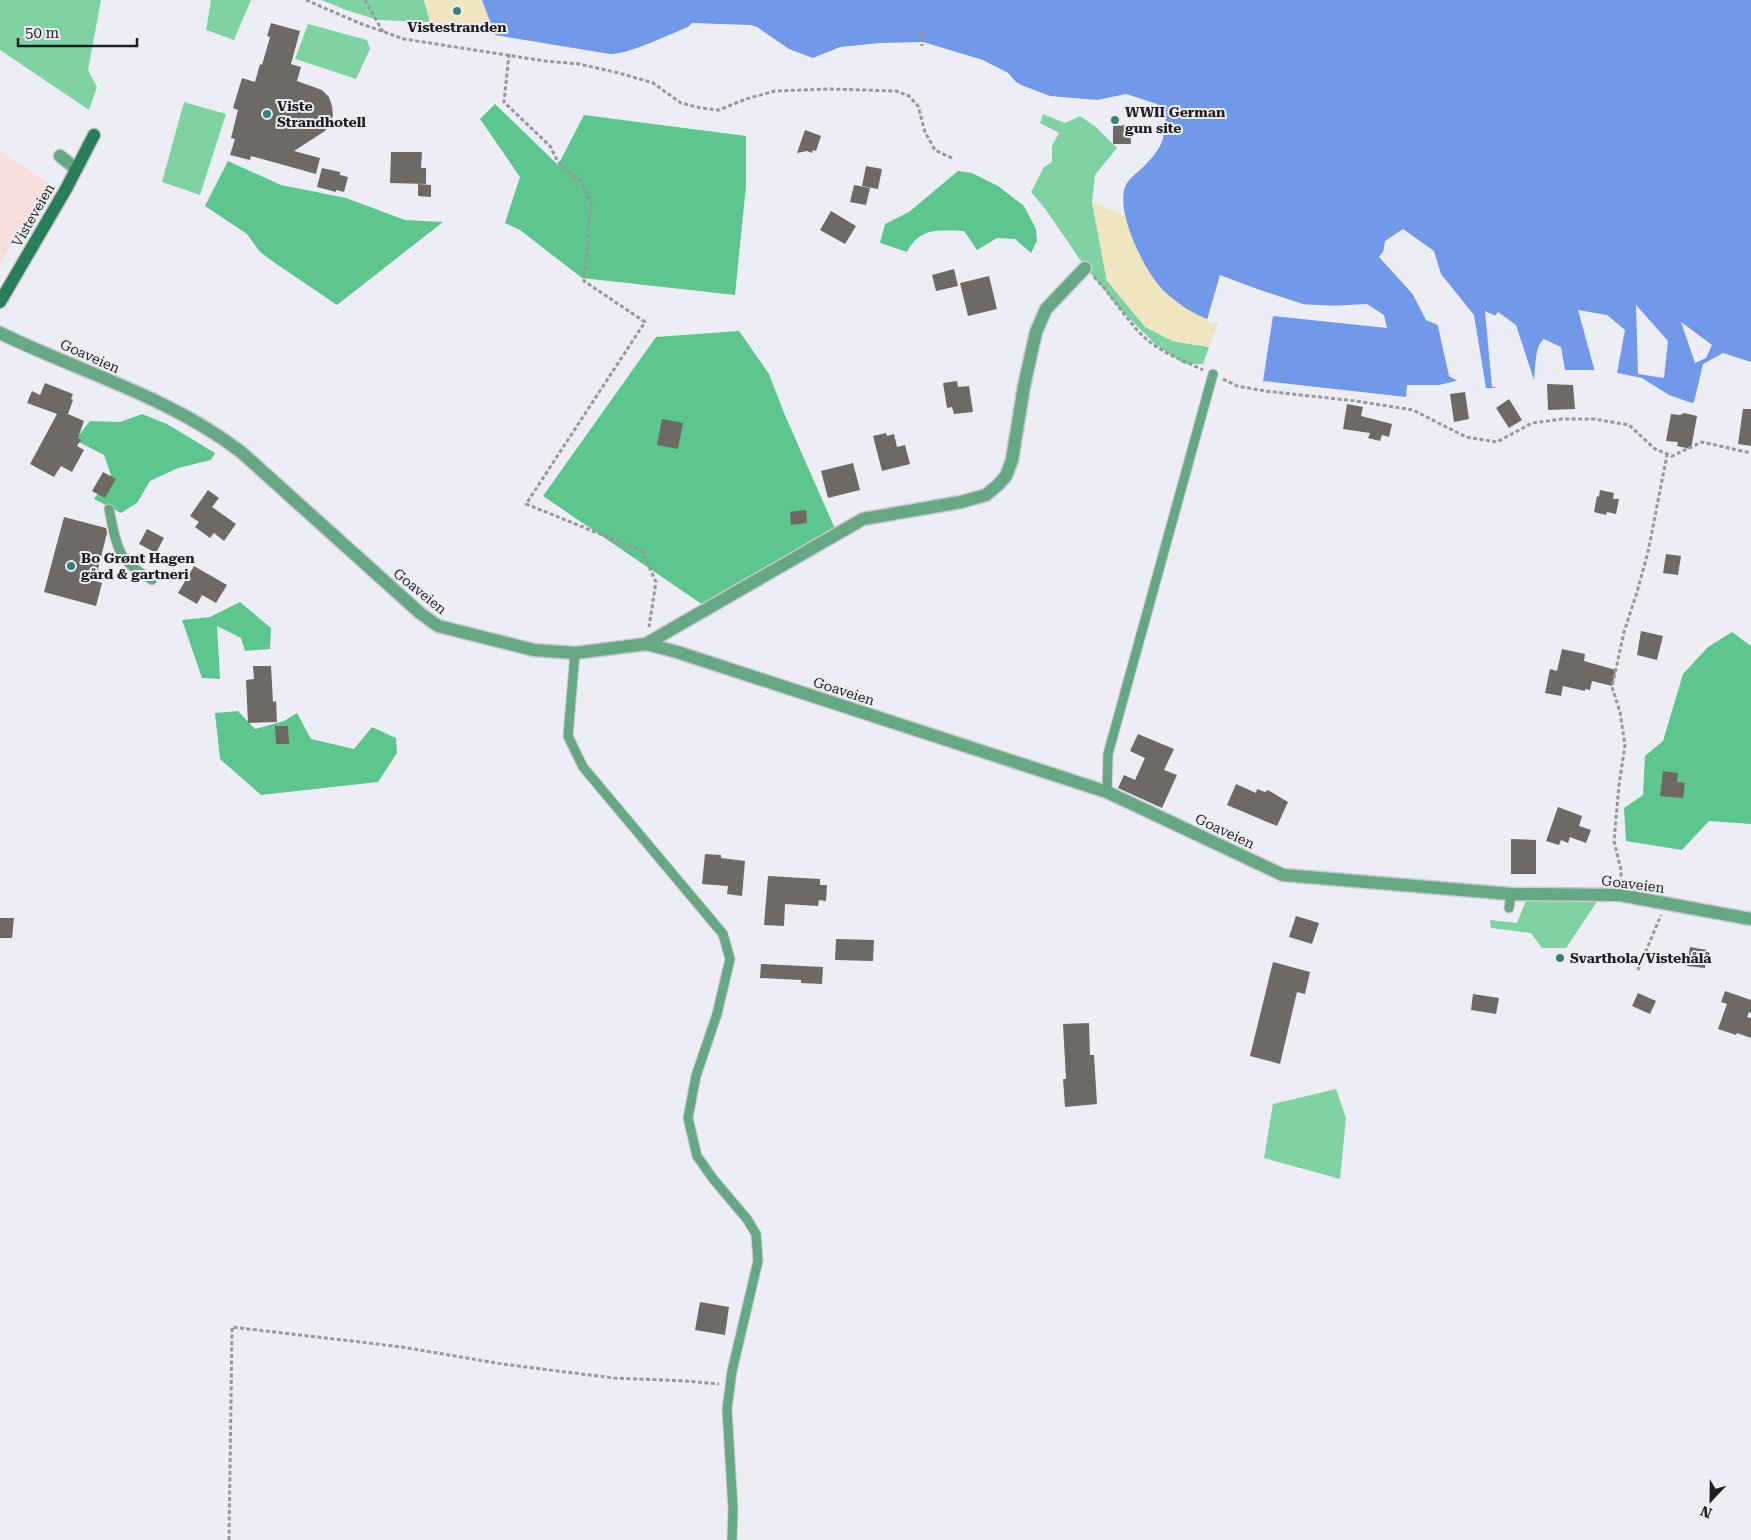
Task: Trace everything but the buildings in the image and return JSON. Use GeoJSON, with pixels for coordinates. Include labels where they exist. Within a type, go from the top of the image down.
{"type":"FeatureCollection","features":[{"type":"Feature","properties":{"kind":"main road","name":"Visteveien"},"geometry":{"type":"LineString","coordinates":[[0,302],[94,135]]}},
{"type":"Feature","properties":{"kind":"street"},"geometry":{"type":"LineString","coordinates":[[60,156],[76,169]]}},
{"type":"Feature","properties":{"kind":"street"},"geometry":{"type":"LineString","coordinates":[[646,644],[863,519],[961,502],[986,494],[998,484],[1006,476],[1012,460],[1024,386],[1036,332],[1046,310],[1085,268]]}},
{"type":"Feature","properties":{"kind":"street","name":"Goaveien"},"geometry":{"type":"LineString","coordinates":[[0,333],[148,398],[192,419],[219,435],[241,452],[420,613],[438,626],[534,650],[575,653],[646,644],[677,652],[1107,792],[1283,875],[1511,894],[1620,895],[1751,919]]}},
{"type":"Feature","properties":{"kind":"lane"},"geometry":{"type":"LineString","coordinates":[[1107,792],[1108,754],[1213,374]]}},
{"type":"Feature","properties":{"kind":"lane"},"geometry":{"type":"LineString","coordinates":[[109,509],[115,536],[124,558],[152,580]]}},
{"type":"Feature","properties":{"kind":"lane"},"geometry":{"type":"LineString","coordinates":[[575,653],[568,736],[583,767],[723,934],[730,959],[717,1014],[696,1076],[688,1118],[697,1156],[714,1180],[747,1218],[756,1234],[758,1261],[730,1385],[727,1409],[733,1509],[732,1540]]}},
{"type":"Feature","properties":{"kind":"lane"},"geometry":{"type":"LineString","coordinates":[[1509,908],[1511,894]]}},
{"type":"Feature","properties":{"kind":"path"},"geometry":{"type":"LineString","coordinates":[[306,0],[383,32],[404,38],[545,61],[579,64],[619,73],[653,83],[681,103],[701,108],[720,110],[746,99],[775,92],[829,89],[896,91],[909,96],[918,106],[925,132],[935,150],[954,159]]}},
{"type":"Feature","properties":{"kind":"path"},"geometry":{"type":"LineString","coordinates":[[364,0],[383,32]]}},
{"type":"Feature","properties":{"kind":"path"},"geometry":{"type":"LineString","coordinates":[[921,30],[922,46]]}},
{"type":"Feature","properties":{"kind":"path"},"geometry":{"type":"LineString","coordinates":[[509,54],[504,102],[550,146],[558,162],[581,182],[591,203],[584,281],[645,322],[526,504],[642,551],[656,582],[646,644]]}},
{"type":"Feature","properties":{"kind":"path"},"geometry":{"type":"LineString","coordinates":[[1085,268],[1107,290],[1140,333],[1159,349],[1237,386],[1412,410],[1466,438],[1497,442],[1532,423],[1562,419],[1594,419],[1629,426],[1655,450],[1667,455],[1672,456],[1702,442],[1751,452]]}},
{"type":"Feature","properties":{"kind":"path"},"geometry":{"type":"LineString","coordinates":[[1620,895],[1621,870],[1614,841],[1625,745],[1620,712],[1612,686],[1624,632],[1638,592],[1648,552],[1667,455]]}},
{"type":"Feature","properties":{"kind":"path"},"geometry":{"type":"LineString","coordinates":[[1638,970],[1666,903]]}},
{"type":"Feature","properties":{"kind":"path"},"geometry":{"type":"LineString","coordinates":[[228,1540],[232,1327],[402,1347],[502,1364],[614,1378],[730,1385]]}},
{"type":"Feature","properties":{"kind":"shaded area"},"geometry":{"type":"Polygon","coordinates":[[[0,151],[48,183],[0,264],[0,151]]]}},
{"type":"Feature","properties":{"kind":"green space"},"geometry":{"type":"Polygon","coordinates":[[[0,0],[101,0],[88,70],[97,87],[89,110],[0,50],[0,0]]]}},
{"type":"Feature","properties":{"kind":"green space"},"geometry":{"type":"Polygon","coordinates":[[[211,0],[251,0],[234,40],[206,30],[211,0]]]}},
{"type":"Feature","properties":{"kind":"green space"},"geometry":{"type":"Polygon","coordinates":[[[321,0],[424,0],[430,22],[378,20],[321,0]]]}},
{"type":"Feature","properties":{"kind":"green space"},"geometry":{"type":"Polygon","coordinates":[[[308,24],[367,40],[370,49],[356,79],[295,59],[308,24]]]}},
{"type":"Feature","properties":{"kind":"green space"},"geometry":{"type":"Polygon","coordinates":[[[184,102],[226,114],[200,195],[162,182],[184,102]]]}},
{"type":"Feature","properties":{"kind":"green space"},"geometry":{"type":"Polygon","coordinates":[[[495,104],[558,165],[584,115],[746,136],[746,186],[735,295],[582,278],[520,230],[505,223],[520,177],[480,119],[495,104]]]}},
{"type":"Feature","properties":{"kind":"green space"},"geometry":{"type":"Polygon","coordinates":[[[1043,114],[1065,123],[1080,116],[1097,128],[1117,148],[1095,175],[1092,202],[1107,281],[1172,341],[1209,347],[1203,364],[1184,364],[1155,344],[1121,310],[1083,264],[1046,210],[1031,192],[1044,167],[1052,162],[1052,146],[1059,133],[1040,123],[1043,114]]]}},
{"type":"Feature","properties":{"kind":"green space"},"geometry":{"type":"Polygon","coordinates":[[[228,161],[281,185],[346,198],[405,220],[443,222],[337,305],[260,252],[247,234],[205,206],[228,161]]]}},
{"type":"Feature","properties":{"kind":"green space"},"geometry":{"type":"Polygon","coordinates":[[[958,171],[972,173],[998,186],[1024,206],[1036,229],[1037,241],[1031,253],[1015,239],[997,238],[977,250],[964,231],[939,231],[925,234],[912,244],[907,252],[880,243],[885,224],[909,212],[958,171]]]}},
{"type":"Feature","properties":{"kind":"green space"},"geometry":{"type":"Polygon","coordinates":[[[739,331],[769,374],[784,413],[836,531],[706,607],[543,496],[656,337],[739,331]]]}},
{"type":"Feature","properties":{"kind":"green space"},"geometry":{"type":"Polygon","coordinates":[[[142,414],[167,424],[215,453],[211,460],[178,468],[150,481],[137,503],[121,513],[94,499],[111,475],[104,455],[75,440],[90,421],[120,422],[142,414]]]}},
{"type":"Feature","properties":{"kind":"green space"},"geometry":{"type":"Polygon","coordinates":[[[240,602],[271,628],[270,649],[245,651],[241,638],[217,626],[220,679],[202,678],[182,620],[210,617],[240,602]]]}},
{"type":"Feature","properties":{"kind":"green space"},"geometry":{"type":"Polygon","coordinates":[[[1732,632],[1751,646],[1751,824],[1709,821],[1682,850],[1626,841],[1624,808],[1643,795],[1645,756],[1663,741],[1683,674],[1708,647],[1732,632]]]}},
{"type":"Feature","properties":{"kind":"green space"},"geometry":{"type":"Polygon","coordinates":[[[238,711],[255,729],[284,721],[297,713],[311,739],[354,749],[372,727],[396,738],[397,753],[378,782],[261,795],[220,759],[215,713],[238,711]]]}},
{"type":"Feature","properties":{"kind":"green space"},"geometry":{"type":"Polygon","coordinates":[[[1527,898],[1598,900],[1566,948],[1542,948],[1531,933],[1491,928],[1490,920],[1517,923],[1527,898]]]}},
{"type":"Feature","properties":{"kind":"green space"},"geometry":{"type":"Polygon","coordinates":[[[1336,1089],[1346,1118],[1340,1179],[1264,1158],[1273,1104],[1336,1089]]]}},
{"type":"Feature","properties":{"kind":"sand","name":"Vistestranden"},"geometry":{"type":"Polygon","coordinates":[[[424,0],[482,0],[495,35],[430,22],[424,0]]]}},
{"type":"Feature","properties":{"kind":"sand"},"geometry":{"type":"Polygon","coordinates":[[[1092,202],[1125,216],[1143,261],[1219,320],[1209,347],[1172,341],[1145,327],[1107,281],[1092,202]]]}},
{"type":"Feature","properties":{"kind":"water"},"geometry":{"type":"Polygon","coordinates":[[[482,0],[1751,0],[1751,362],[1723,353],[1703,364],[1694,402],[1692,403],[1669,395],[1642,378],[1603,370],[1565,370],[1561,347],[1544,339],[1538,347],[1534,380],[1516,325],[1498,312],[1493,318],[1501,377],[1495,388],[1486,388],[1474,315],[1441,274],[1434,251],[1403,229],[1385,241],[1383,253],[1411,291],[1426,320],[1450,330],[1460,380],[1439,385],[1407,385],[1406,397],[1263,381],[1273,316],[1387,328],[1384,315],[1367,304],[1312,307],[1232,281],[1212,321],[1186,309],[1164,291],[1148,270],[1140,255],[1127,223],[1124,207],[1124,194],[1127,183],[1154,156],[1163,138],[1166,112],[1157,104],[1126,94],[1097,100],[1050,96],[1021,85],[1008,73],[983,60],[923,42],[880,43],[840,47],[813,58],[789,49],[757,27],[750,25],[692,23],[688,27],[649,44],[628,51],[610,54],[495,35],[482,0]]]}},
{"type":"Feature","properties":{"kind":"pier"},"geometry":{"type":"Polygon","coordinates":[[[1386,248],[1386,253],[1419,301],[1379,257],[1386,248]]]}},
{"type":"Feature","properties":{"kind":"pier"},"geometry":{"type":"Polygon","coordinates":[[[1220,275],[1296,304],[1364,307],[1312,310],[1233,284],[1227,292],[1221,321],[1211,324],[1207,320],[1220,275]]]}},
{"type":"Feature","properties":{"kind":"pier"},"geometry":{"type":"Polygon","coordinates":[[[1636,305],[1668,341],[1664,378],[1638,374],[1636,305]]]}},
{"type":"Feature","properties":{"kind":"pier"},"geometry":{"type":"Polygon","coordinates":[[[1578,310],[1607,315],[1625,330],[1617,373],[1595,372],[1578,310]]]}},
{"type":"Feature","properties":{"kind":"pier"},"geometry":{"type":"Polygon","coordinates":[[[1485,311],[1498,317],[1496,319],[1503,377],[1498,387],[1492,387],[1485,311]]]}},
{"type":"Feature","properties":{"kind":"pier"},"geometry":{"type":"Polygon","coordinates":[[[1437,322],[1452,329],[1461,383],[1449,376],[1437,322]]]}},
{"type":"Feature","properties":{"kind":"pier"},"geometry":{"type":"Polygon","coordinates":[[[1681,322],[1712,345],[1706,358],[1695,363],[1681,322]]]}},
{"type":"Feature","properties":{"kind":"place","name":"Vistestranden"},"geometry":{"type":"Point","coordinates":[457,11]}},
{"type":"Feature","properties":{"kind":"place","name":"Viste Strandhotell"},"geometry":{"type":"Point","coordinates":[267,114]}},
{"type":"Feature","properties":{"kind":"place","name":"WWII German gun site"},"geometry":{"type":"Point","coordinates":[1115,120]}},
{"type":"Feature","properties":{"kind":"place","name":"Bo Grønt Hagen gård & gartneri"},"geometry":{"type":"Point","coordinates":[71,566]}},
{"type":"Feature","properties":{"kind":"place","name":"Svarthola/Vistehålå"},"geometry":{"type":"Point","coordinates":[1560,958]}}]}
